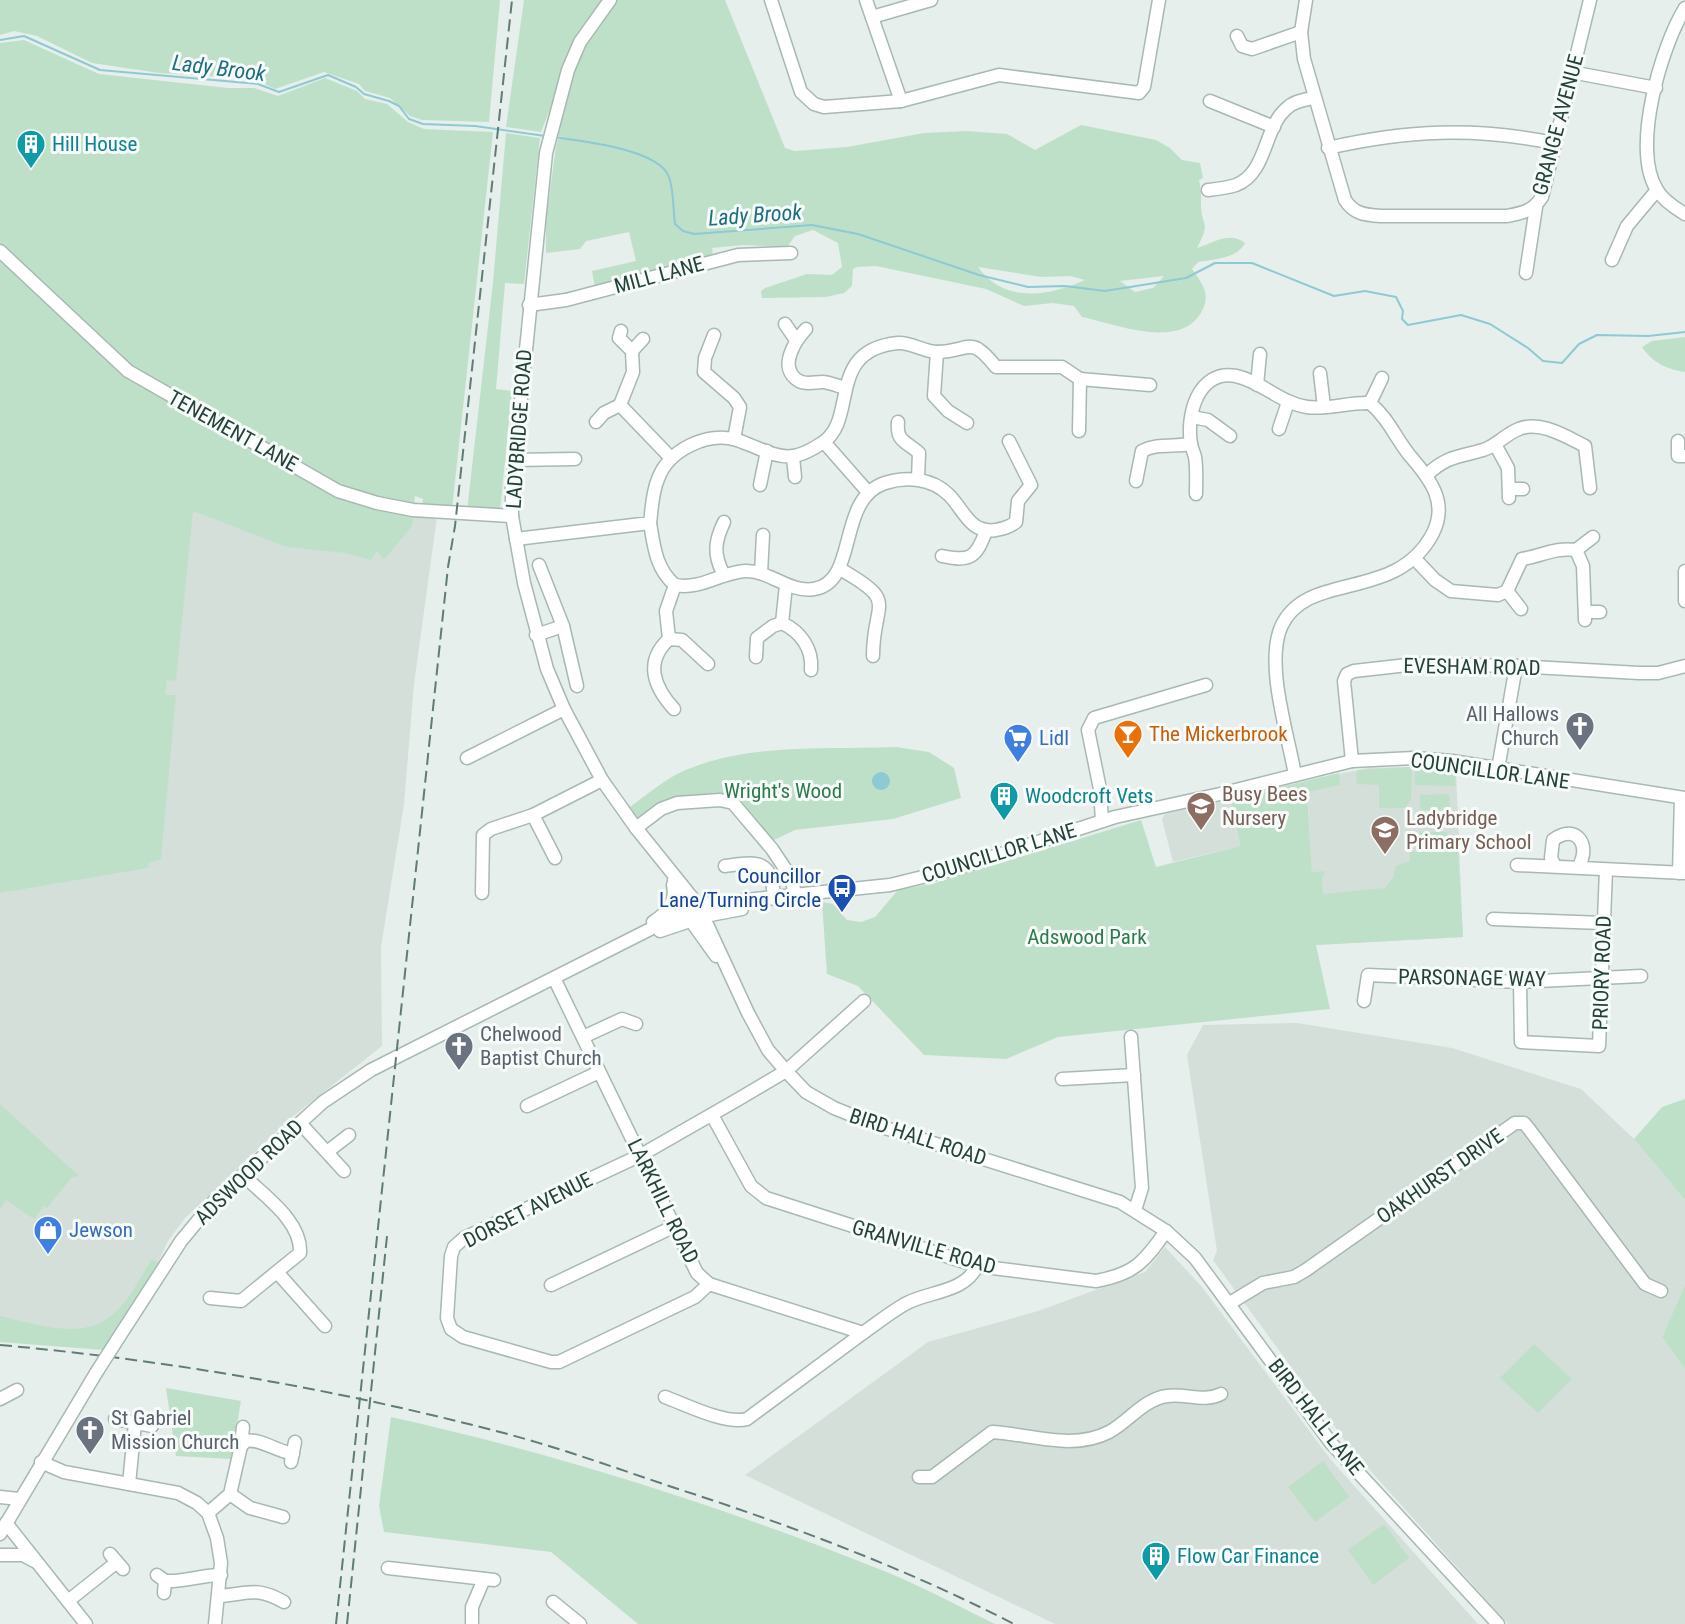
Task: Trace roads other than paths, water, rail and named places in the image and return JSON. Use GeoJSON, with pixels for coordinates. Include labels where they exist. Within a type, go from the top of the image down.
{"type":"FeatureCollection","features":[{"type":"Feature","properties":{"kind":"street","name":"LADYBRIDGE ROAD"},"geometry":{"type":"LineString","coordinates":[[610,0],[580,42],[551,128],[546,153],[513,460],[512,516],[536,635],[564,709],[602,780],[636,828],[702,911]]}},
{"type":"Feature","properties":{"kind":"street"},"geometry":{"type":"LineString","coordinates":[[771,0],[801,92],[813,104],[824,107],[901,101],[999,75],[1139,93],[1144,87],[1159,0]]}},
{"type":"Feature","properties":{"kind":"street"},"geometry":{"type":"LineString","coordinates":[[866,0],[901,101]]}},
{"type":"Feature","properties":{"kind":"street"},"geometry":{"type":"LineString","coordinates":[[872,17],[931,0]]}},
{"type":"Feature","properties":{"kind":"street"},"geometry":{"type":"LineString","coordinates":[[1306,0],[1301,32],[1304,59],[1328,148],[1367,139],[1440,131],[1504,134],[1554,143]]}},
{"type":"Feature","properties":{"kind":"street","name":"GRANGE AVENUE"},"geometry":{"type":"LineString","coordinates":[[1328,148],[1345,200],[1351,209],[1365,215],[1507,216],[1525,213],[1536,207],[1542,197],[1590,0]]}},
{"type":"Feature","properties":{"kind":"street"},"geometry":{"type":"LineString","coordinates":[[1685,8],[1673,28],[1656,88],[1646,148],[1657,190],[1673,207],[1685,214]]}},
{"type":"Feature","properties":{"kind":"street"},"geometry":{"type":"LineString","coordinates":[[1238,36],[1242,46],[1252,49],[1301,32]]}},
{"type":"Feature","properties":{"kind":"street"},"geometry":{"type":"LineString","coordinates":[[1571,72],[1656,88]]}},
{"type":"Feature","properties":{"kind":"street"},"geometry":{"type":"LineString","coordinates":[[1208,190],[1236,185],[1245,179],[1258,165],[1286,108],[1313,98]]}},
{"type":"Feature","properties":{"kind":"street"},"geometry":{"type":"LineString","coordinates":[[1210,101],[1275,128]]}},
{"type":"Feature","properties":{"kind":"street"},"geometry":{"type":"LineString","coordinates":[[1612,260],[1627,226],[1657,190]]}},
{"type":"Feature","properties":{"kind":"street"},"geometry":{"type":"LineString","coordinates":[[1526,273],[1536,207]]}},
{"type":"Feature","properties":{"kind":"street","name":"TENEMENT LANE"},"geometry":{"type":"LineString","coordinates":[[0,251],[128,371],[338,490],[377,503],[413,510],[512,516]]}},
{"type":"Feature","properties":{"kind":"street","name":"MILL LANE"},"geometry":{"type":"LineString","coordinates":[[529,305],[566,300],[738,255],[791,253]]}},
{"type":"Feature","properties":{"kind":"street"},"geometry":{"type":"LineString","coordinates":[[785,324],[796,340]]}},
{"type":"Feature","properties":{"kind":"street"},"geometry":{"type":"LineString","coordinates":[[806,329],[796,340],[790,353],[790,368],[799,381],[824,382],[845,388]]}},
{"type":"Feature","properties":{"kind":"street"},"geometry":{"type":"LineString","coordinates":[[596,422],[604,413],[620,405],[633,372],[632,351],[619,338],[621,331]]}},
{"type":"Feature","properties":{"kind":"street"},"geometry":{"type":"LineString","coordinates":[[714,335],[705,358],[704,372],[740,407],[734,439]]}},
{"type":"Feature","properties":{"kind":"street"},"geometry":{"type":"LineString","coordinates":[[632,351],[643,339]]}},
{"type":"Feature","properties":{"kind":"street"},"geometry":{"type":"LineString","coordinates":[[1009,441],[1031,485],[1018,501],[1016,522],[1009,528],[986,531],[971,524],[948,494],[936,486],[918,479],[894,480],[867,491],[856,509],[840,570],[825,586],[813,589],[786,585],[761,573],[723,573],[701,585],[675,585],[667,578],[658,562],[650,523],[658,476],[671,458],[697,442],[721,438],[734,439],[767,451],[793,457],[824,442],[838,423],[845,388],[853,368],[874,348],[900,343],[937,352],[963,345],[975,346],[982,350],[996,367],[1062,367],[1080,379],[1150,385]]}},
{"type":"Feature","properties":{"kind":"street"},"geometry":{"type":"LineString","coordinates":[[937,352],[934,396],[948,411],[967,423]]}},
{"type":"Feature","properties":{"kind":"street"},"geometry":{"type":"LineString","coordinates":[[1257,385],[1260,354]]}},
{"type":"Feature","properties":{"kind":"street"},"geometry":{"type":"LineString","coordinates":[[1320,373],[1324,406]]}},
{"type":"Feature","properties":{"kind":"street"},"geometry":{"type":"LineString","coordinates":[[1196,494],[1195,457],[1191,444],[1192,417],[1198,393],[1212,379],[1236,376],[1288,402],[1308,407],[1353,402],[1370,403],[1388,420],[1410,455],[1428,474],[1437,493],[1438,522],[1415,559],[1376,580],[1325,592],[1303,600],[1290,612],[1281,627],[1275,645],[1276,669],[1295,774]]}},
{"type":"Feature","properties":{"kind":"street"},"geometry":{"type":"LineString","coordinates":[[1370,403],[1382,378]]}},
{"type":"Feature","properties":{"kind":"street"},"geometry":{"type":"LineString","coordinates":[[1079,431],[1080,379]]}},
{"type":"Feature","properties":{"kind":"street"},"geometry":{"type":"LineString","coordinates":[[1279,429],[1288,402]]}},
{"type":"Feature","properties":{"kind":"street"},"geometry":{"type":"LineString","coordinates":[[620,405],[671,458]]}},
{"type":"Feature","properties":{"kind":"street"},"geometry":{"type":"LineString","coordinates":[[1192,417],[1208,420],[1230,436]]}},
{"type":"Feature","properties":{"kind":"street"},"geometry":{"type":"LineString","coordinates":[[1428,474],[1441,461],[1496,446],[1520,428],[1538,427],[1591,444],[1594,482]]}},
{"type":"Feature","properties":{"kind":"street"},"geometry":{"type":"LineString","coordinates":[[893,429],[902,442],[919,453],[918,479]]}},
{"type":"Feature","properties":{"kind":"street"},"geometry":{"type":"LineString","coordinates":[[1678,441],[1678,456],[1685,456]]}},
{"type":"Feature","properties":{"kind":"street"},"geometry":{"type":"LineString","coordinates":[[824,442],[867,491]]}},
{"type":"Feature","properties":{"kind":"street"},"geometry":{"type":"LineString","coordinates":[[1136,481],[1142,451],[1154,445],[1175,447],[1191,444]]}},
{"type":"Feature","properties":{"kind":"street"},"geometry":{"type":"LineString","coordinates":[[1496,446],[1508,468],[1510,493],[1523,489]]}},
{"type":"Feature","properties":{"kind":"street"},"geometry":{"type":"LineString","coordinates":[[760,485],[767,451]]}},
{"type":"Feature","properties":{"kind":"street"},"geometry":{"type":"LineString","coordinates":[[793,457],[795,477]]}},
{"type":"Feature","properties":{"kind":"street"},"geometry":{"type":"LineString","coordinates":[[513,460],[575,459]]}},
{"type":"Feature","properties":{"kind":"street"},"geometry":{"type":"LineString","coordinates":[[723,573],[715,550],[716,538],[724,522]]}},
{"type":"Feature","properties":{"kind":"street"},"geometry":{"type":"LineString","coordinates":[[516,538],[650,523]]}},
{"type":"Feature","properties":{"kind":"street"},"geometry":{"type":"LineString","coordinates":[[942,556],[961,560],[972,556],[979,550],[986,531]]}},
{"type":"Feature","properties":{"kind":"street"},"geometry":{"type":"LineString","coordinates":[[761,573],[763,535]]}},
{"type":"Feature","properties":{"kind":"street"},"geometry":{"type":"LineString","coordinates":[[1415,559],[1451,591],[1498,595],[1506,591],[1519,556],[1545,555],[1559,547],[1575,549],[1593,537]]}},
{"type":"Feature","properties":{"kind":"street"},"geometry":{"type":"LineString","coordinates":[[1575,549],[1583,566],[1585,616],[1600,612]]}},
{"type":"Feature","properties":{"kind":"street"},"geometry":{"type":"LineString","coordinates":[[539,565],[563,626],[577,686]]}},
{"type":"Feature","properties":{"kind":"street"},"geometry":{"type":"LineString","coordinates":[[840,570],[868,585],[875,591],[879,600],[880,610],[873,638],[873,656]]}},
{"type":"Feature","properties":{"kind":"street"},"geometry":{"type":"LineString","coordinates":[[1685,571],[1685,601]]}},
{"type":"Feature","properties":{"kind":"street"},"geometry":{"type":"LineString","coordinates":[[669,639],[666,611],[675,585]]}},
{"type":"Feature","properties":{"kind":"street"},"geometry":{"type":"LineString","coordinates":[[782,623],[786,585]]}},
{"type":"Feature","properties":{"kind":"street"},"geometry":{"type":"LineString","coordinates":[[1506,591],[1521,609]]}},
{"type":"Feature","properties":{"kind":"street"},"geometry":{"type":"LineString","coordinates":[[756,657],[757,638],[773,626],[782,623],[794,629],[809,651],[812,657],[811,670]]}},
{"type":"Feature","properties":{"kind":"street"},"geometry":{"type":"LineString","coordinates":[[536,635],[563,626]]}},
{"type":"Feature","properties":{"kind":"street"},"geometry":{"type":"LineString","coordinates":[[674,709],[661,694],[654,670],[659,648],[669,639],[682,640],[708,664]]}},
{"type":"Feature","properties":{"kind":"street","name":"EVESHAM ROAD"},"geometry":{"type":"LineString","coordinates":[[1352,761],[1344,681],[1350,672],[1416,664],[1516,666],[1639,673],[1658,673],[1685,666]]}},
{"type":"Feature","properties":{"kind":"street"},"geometry":{"type":"LineString","coordinates":[[1498,768],[1516,666]]}},
{"type":"Feature","properties":{"kind":"street"},"geometry":{"type":"LineString","coordinates":[[1102,821],[1101,789],[1088,730],[1094,718],[1206,685]]}},
{"type":"Feature","properties":{"kind":"street"},"geometry":{"type":"LineString","coordinates":[[467,758],[564,709]]}},
{"type":"Feature","properties":{"kind":"street","name":"COUNCILLOR LANE"},"geometry":{"type":"LineString","coordinates":[[702,911],[774,899],[890,885],[955,869],[1115,817],[1352,761],[1427,759],[1683,798]]}},
{"type":"Feature","properties":{"kind":"street"},"geometry":{"type":"LineString","coordinates":[[482,894],[483,835],[491,829],[533,815],[602,780]]}},
{"type":"Feature","properties":{"kind":"street"},"geometry":{"type":"LineString","coordinates":[[1101,789],[1115,817]]}},
{"type":"Feature","properties":{"kind":"street"},"geometry":{"type":"LineString","coordinates":[[1517,865],[1682,873],[1683,798]]}},
{"type":"Feature","properties":{"kind":"street"},"geometry":{"type":"LineString","coordinates":[[636,828],[661,808],[677,803],[720,800],[733,803],[772,849],[802,896]]}},
{"type":"Feature","properties":{"kind":"street"},"geometry":{"type":"LineString","coordinates":[[533,815],[555,858]]}},
{"type":"Feature","properties":{"kind":"street"},"geometry":{"type":"LineString","coordinates":[[1555,866],[1551,858],[1553,840],[1560,835],[1570,833],[1579,838],[1583,847],[1583,859],[1578,867]]}},
{"type":"Feature","properties":{"kind":"street"},"geometry":{"type":"LineString","coordinates":[[725,866],[758,862],[763,865],[770,873],[774,899]]}},
{"type":"Feature","properties":{"kind":"street","name":"PRIORY ROAD"},"geometry":{"type":"LineString","coordinates":[[1520,982],[1521,1042],[1599,1046],[1606,870]]}},
{"type":"Feature","properties":{"kind":"street","name":"LADYBRIDGE ROAD"},"geometry":{"type":"LineString","coordinates":[[670,871],[689,916]]}},
{"type":"Feature","properties":{"kind":"street","name":"ADSWOOD ROAD"},"geometry":{"type":"LineString","coordinates":[[86,1624],[35,1562],[3,1529],[96,1373],[186,1234],[215,1200],[323,1102],[371,1070],[554,978],[622,942],[661,917],[669,908],[674,890],[670,871]]}},
{"type":"Feature","properties":{"kind":"street","name":"COUNCILLOR LANE"},"geometry":{"type":"LineString","coordinates":[[702,911],[802,896]]}},
{"type":"Feature","properties":{"kind":"street","name":"ADSWOOD ROAD"},"geometry":{"type":"LineString","coordinates":[[622,942],[702,911]]}},
{"type":"Feature","properties":{"kind":"street","name":"BIRD HALL ROAD"},"geometry":{"type":"LineString","coordinates":[[702,911],[727,972],[768,1050],[806,1092],[834,1108],[879,1126],[1120,1202],[1166,1231]]}},
{"type":"Feature","properties":{"kind":"street","name":"BIRD HALL ROAD"},"geometry":{"type":"LineString","coordinates":[[689,916],[727,972]]}},
{"type":"Feature","properties":{"kind":"street"},"geometry":{"type":"LineString","coordinates":[[1493,919],[1604,923]]}},
{"type":"Feature","properties":{"kind":"street","name":"PARSONAGE WAY"},"geometry":{"type":"LineString","coordinates":[[1364,1002],[1368,975],[1520,982],[1641,976]]}},
{"type":"Feature","properties":{"kind":"street","name":"LARKHILL ROAD"},"geometry":{"type":"LineString","coordinates":[[554,978],[698,1273],[709,1284],[863,1333]]}},
{"type":"Feature","properties":{"kind":"street"},"geometry":{"type":"LineString","coordinates":[[641,1155],[786,1071],[864,1001]]}},
{"type":"Feature","properties":{"kind":"street"},"geometry":{"type":"LineString","coordinates":[[583,1037],[622,1019],[636,1024]]}},
{"type":"Feature","properties":{"kind":"street"},"geometry":{"type":"LineString","coordinates":[[1131,1037],[1142,1188],[1136,1210]]}},
{"type":"Feature","properties":{"kind":"street"},"geometry":{"type":"LineString","coordinates":[[527,1106],[599,1072]]}},
{"type":"Feature","properties":{"kind":"street"},"geometry":{"type":"LineString","coordinates":[[1062,1079],[1134,1075]]}},
{"type":"Feature","properties":{"kind":"street","name":"GRANVILLE ROAD"},"geometry":{"type":"LineString","coordinates":[[712,1115],[751,1186],[766,1198],[977,1266],[1096,1281],[1107,1279],[1142,1264],[1166,1231]]}},
{"type":"Feature","properties":{"kind":"street"},"geometry":{"type":"LineString","coordinates":[[300,1123],[344,1171]]}},
{"type":"Feature","properties":{"kind":"street","name":"OAKHURST DRIVE"},"geometry":{"type":"LineString","coordinates":[[1230,1303],[1263,1283],[1294,1277],[1306,1270],[1515,1123],[1524,1123],[1646,1284],[1661,1292]]}},
{"type":"Feature","properties":{"kind":"street"},"geometry":{"type":"LineString","coordinates":[[327,1152],[349,1135]]}},
{"type":"Feature","properties":{"kind":"street","name":"DORSET AVENUE"},"geometry":{"type":"LineString","coordinates":[[641,1155],[464,1238],[454,1247],[446,1304],[451,1329],[463,1337],[485,1344],[559,1362],[695,1297],[709,1284]]}},
{"type":"Feature","properties":{"kind":"street"},"geometry":{"type":"LineString","coordinates":[[210,1298],[241,1301],[300,1253],[301,1241],[296,1228],[243,1175]]}},
{"type":"Feature","properties":{"kind":"street"},"geometry":{"type":"LineString","coordinates":[[550,1285],[675,1226]]}},
{"type":"Feature","properties":{"kind":"street","name":"BIRD HALL LANE"},"geometry":{"type":"LineString","coordinates":[[1166,1231],[1195,1258],[1331,1443],[1498,1624]]}},
{"type":"Feature","properties":{"kind":"street"},"geometry":{"type":"LineString","coordinates":[[666,1397],[738,1422],[747,1419],[907,1303],[965,1281],[973,1276],[977,1266]]}},
{"type":"Feature","properties":{"kind":"street"},"geometry":{"type":"LineString","coordinates":[[277,1272],[325,1326]]}},
{"type":"Feature","properties":{"kind":"street"},"geometry":{"type":"LineString","coordinates":[[0,1399],[17,1389]]}},
{"type":"Feature","properties":{"kind":"street"},"geometry":{"type":"LineString","coordinates":[[919,1477],[932,1477],[992,1432],[1078,1441],[1108,1432],[1155,1399],[1167,1395],[1205,1399],[1221,1394]]}},
{"type":"Feature","properties":{"kind":"street"},"geometry":{"type":"LineString","coordinates":[[115,1419],[152,1426]]}},
{"type":"Feature","properties":{"kind":"street"},"geometry":{"type":"LineString","coordinates":[[129,1484],[135,1423]]}},
{"type":"Feature","properties":{"kind":"street"},"geometry":{"type":"LineString","coordinates":[[208,1513],[230,1494],[243,1427]]}},
{"type":"Feature","properties":{"kind":"street"},"geometry":{"type":"LineString","coordinates":[[241,1446],[251,1440],[260,1441],[275,1451],[293,1453]]}},
{"type":"Feature","properties":{"kind":"street"},"geometry":{"type":"LineString","coordinates":[[41,1462],[64,1472],[178,1493],[190,1497],[208,1513],[217,1538],[221,1575],[215,1624]]}},
{"type":"Feature","properties":{"kind":"street"},"geometry":{"type":"LineString","coordinates":[[230,1494],[249,1508],[283,1517]]}},
{"type":"Feature","properties":{"kind":"street"},"geometry":{"type":"LineString","coordinates":[[0,1497],[20,1499]]}},
{"type":"Feature","properties":{"kind":"street"},"geometry":{"type":"LineString","coordinates":[[0,1555],[23,1555],[35,1562]]}},
{"type":"Feature","properties":{"kind":"street"},"geometry":{"type":"LineString","coordinates":[[68,1601],[117,1562]]}},
{"type":"Feature","properties":{"kind":"street"},"geometry":{"type":"LineString","coordinates":[[388,1568],[489,1580],[472,1607],[471,1624]]}},
{"type":"Feature","properties":{"kind":"street"},"geometry":{"type":"LineString","coordinates":[[162,1583],[189,1581],[200,1575],[221,1575]]}},
{"type":"Feature","properties":{"kind":"street"},"geometry":{"type":"LineString","coordinates":[[219,1596],[257,1590],[266,1592],[284,1602]]}},
{"type":"Feature","properties":{"kind":"street"},"geometry":{"type":"LineString","coordinates":[[553,1602],[580,1624]]}},
{"type":"Feature","properties":{"kind":"water"},"geometry":{"type":"Polygon","coordinates":[[[881,772],[887,775],[890,781],[887,787],[881,790],[875,787],[872,781],[875,775],[881,772]]]}},
{"type":"Feature","properties":{"kind":"waterway","name":"Lady Brook"},"geometry":{"type":"LineString","coordinates":[[0,40],[24,36],[100,70],[258,84],[279,92],[328,75],[356,87],[364,94],[399,106],[409,119],[423,124],[475,126],[545,136]]}},
{"type":"Feature","properties":{"kind":"waterway","name":"Lady Brook"},"geometry":{"type":"LineString","coordinates":[[554,137],[618,148],[635,153],[662,167],[671,182],[675,224],[683,231],[694,234],[812,225],[858,234],[979,275],[1028,287],[1065,286],[1105,291],[1186,278],[1215,263],[1252,263],[1334,296],[1365,291],[1396,297],[1403,311],[1402,319],[1408,325],[1461,315],[1490,324],[1528,348],[1543,361],[1562,363],[1579,344],[1597,335],[1648,336],[1685,332]]}},
{"type":"Feature","properties":{"kind":"railway"},"geometry":{"type":"LineString","coordinates":[[336,1624],[448,567],[455,526],[512,0]]}},
{"type":"Feature","properties":{"kind":"railway"},"geometry":{"type":"LineString","coordinates":[[347,1624],[387,1236]]}},
{"type":"Feature","properties":{"kind":"railway"},"geometry":{"type":"LineString","coordinates":[[0,1345],[62,1351],[248,1377],[370,1401],[514,1436],[603,1463],[801,1531],[887,1565],[1014,1624]]}},
{"type":"Feature","properties":{"kind":"place","name":"Hill House"},"geometry":{"type":"Point","coordinates":[31,170]}},
{"type":"Feature","properties":{"kind":"place","name":"All Hallows Church"},"geometry":{"type":"Point","coordinates":[1580,752]}},
{"type":"Feature","properties":{"kind":"place","name":"The Mickerbrook"},"geometry":{"type":"Point","coordinates":[1128,760]}},
{"type":"Feature","properties":{"kind":"place","name":"Lidl"},"geometry":{"type":"Point","coordinates":[1018,764]}},
{"type":"Feature","properties":{"kind":"place","name":"Woodcroft Vets"},"geometry":{"type":"Point","coordinates":[1004,822]}},
{"type":"Feature","properties":{"kind":"place","name":"Busy Bees Nursery"},"geometry":{"type":"Point","coordinates":[1201,832]}},
{"type":"Feature","properties":{"kind":"place","name":"Ladybridge Primary School"},"geometry":{"type":"Point","coordinates":[1385,856]}},
{"type":"Feature","properties":{"kind":"place","name":"Councillor Lane/Turning Circle"},"geometry":{"type":"Point","coordinates":[842,914]}},
{"type":"Feature","properties":{"kind":"place","name":"Chelwood Baptist Church"},"geometry":{"type":"Point","coordinates":[459,1072]}},
{"type":"Feature","properties":{"kind":"place","name":"Jewson"},"geometry":{"type":"Point","coordinates":[48,1256]}},
{"type":"Feature","properties":{"kind":"place","name":"St Gabriel Mission Church"},"geometry":{"type":"Point","coordinates":[90,1456]}},
{"type":"Feature","properties":{"kind":"place","name":"Flow Car Finance"},"geometry":{"type":"Point","coordinates":[1156,1582]}},
{"type":"Feature","properties":{"kind":"park label","name":"Wright's Wood"},"geometry":{"type":"Point","coordinates":[783,791]}},
{"type":"Feature","properties":{"kind":"park label","name":"Adswood Park"},"geometry":{"type":"Point","coordinates":[1087,937]}}]}
